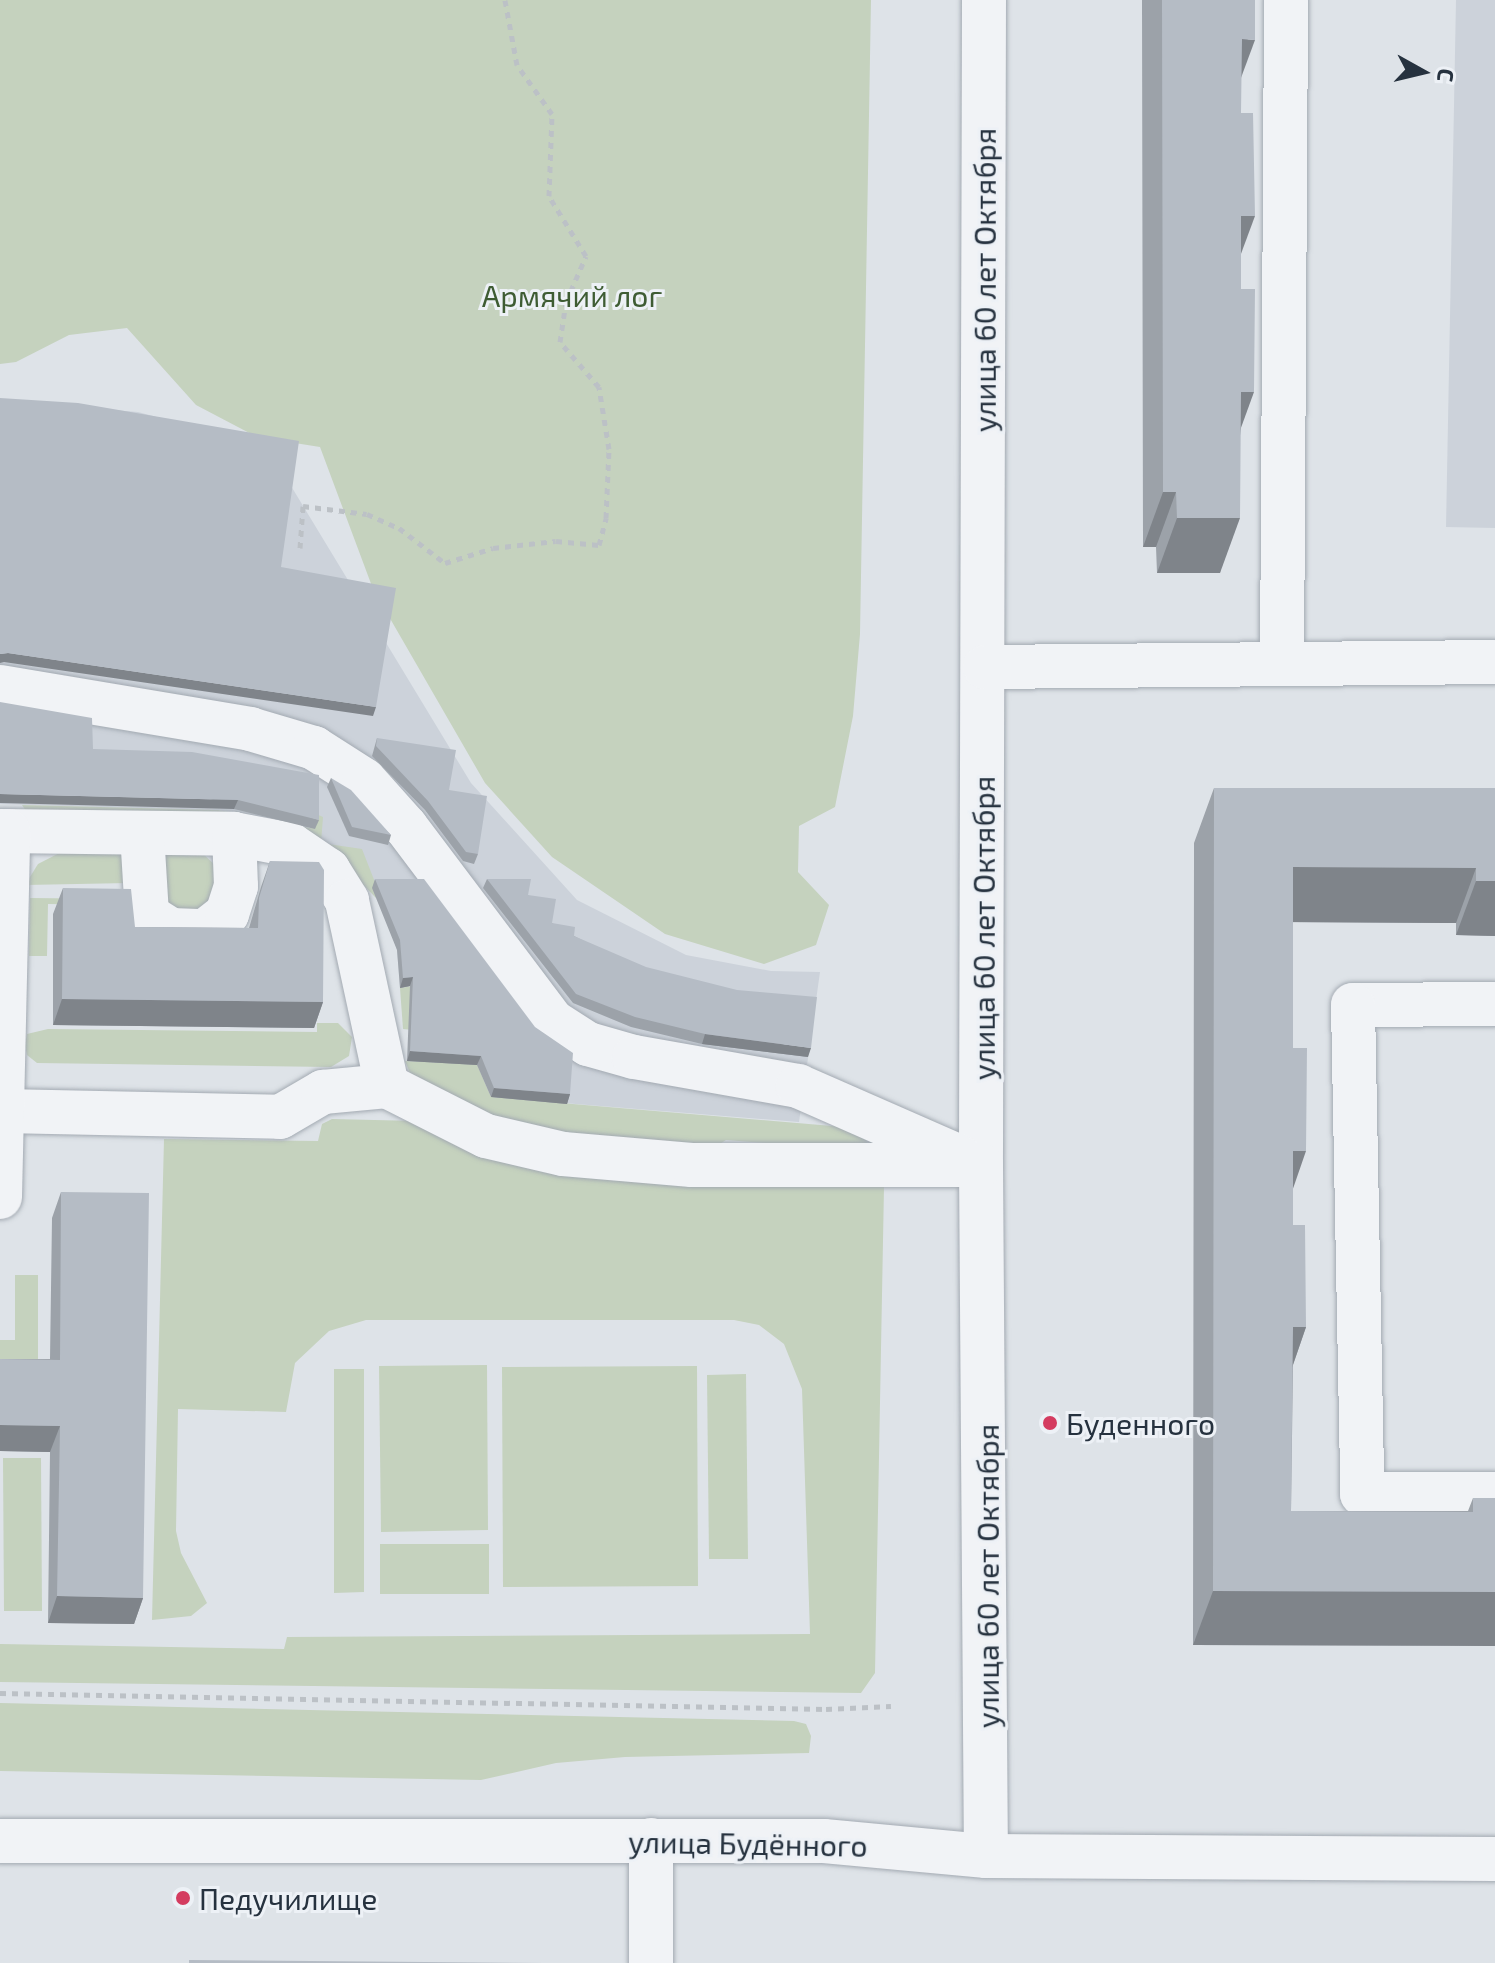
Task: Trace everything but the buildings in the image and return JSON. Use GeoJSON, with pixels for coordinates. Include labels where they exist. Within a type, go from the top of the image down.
{"type":"FeatureCollection","features":[{"type":"Feature","properties":{"kind":"street","name":"улица 60 лет Октября"},"geometry":{"type":"LineString","coordinates":[[984,0],[985,667],[981,1165],[986,1856]]}},
{"type":"Feature","properties":{"kind":"street"},"geometry":{"type":"LineString","coordinates":[[1282,664],[1286,0]]}},
{"type":"Feature","properties":{"kind":"street"},"geometry":{"type":"LineString","coordinates":[[985,667],[1495,662]]}},
{"type":"Feature","properties":{"kind":"street"},"geometry":{"type":"LineString","coordinates":[[0,687],[250,729],[314,748],[375,792],[552,1021],[576,1037],[634,1057],[798,1086],[981,1165]]}},
{"type":"Feature","properties":{"kind":"street"},"geometry":{"type":"LineString","coordinates":[[0,1197],[4,831],[234,834],[291,845],[328,870],[341,891],[358,933],[387,1086]]}},
{"type":"Feature","properties":{"kind":"street"},"geometry":{"type":"LineString","coordinates":[[142,833],[147,915],[171,930],[205,931],[227,914],[236,886],[234,834]]}},
{"type":"Feature","properties":{"kind":"street"},"geometry":{"type":"LineString","coordinates":[[1495,1004],[1353,1005],[1362,1494],[1495,1494]]}},
{"type":"Feature","properties":{"kind":"street"},"geometry":{"type":"LineString","coordinates":[[3,1111],[280,1117],[323,1092],[387,1086],[473,1130],[563,1154],[706,1165],[981,1165]]}},
{"type":"Feature","properties":{"kind":"street"},"geometry":{"type":"LineString","coordinates":[[651,1840],[651,1963]]}},
{"type":"Feature","properties":{"kind":"street","name":"улица Будённого"},"geometry":{"type":"LineString","coordinates":[[0,1841],[824,1841],[986,1856],[1495,1859]]}},
{"type":"Feature","properties":{"kind":"path"},"geometry":{"type":"LineString","coordinates":[[300,548],[303,506],[367,514],[399,528],[445,563],[493,548],[556,541],[599,545],[606,518],[609,449],[599,387],[560,342],[566,302],[586,256],[549,196],[552,114],[517,65],[505,0]]}},
{"type":"Feature","properties":{"kind":"path"},"geometry":{"type":"LineString","coordinates":[[0,1693],[826,1709],[891,1706]]}},
{"type":"Feature","properties":{"kind":"shaded area"},"geometry":{"type":"Polygon","coordinates":[[[1456,0],[1495,0],[1495,528],[1446,527],[1456,0]]]}},
{"type":"Feature","properties":{"kind":"shaded area"},"geometry":{"type":"Polygon","coordinates":[[[0,401],[138,412],[238,439],[291,486],[471,783],[577,900],[686,955],[771,971],[820,972],[799,1122],[491,1097],[441,981],[400,988],[397,950],[380,895],[311,828],[218,810],[0,804],[0,401]]]}},
{"type":"Feature","properties":{"kind":"green space","name":"Армячий лог"},"geometry":{"type":"Polygon","coordinates":[[[0,0],[871,0],[860,634],[853,716],[835,807],[799,826],[798,872],[829,905],[816,945],[764,964],[665,934],[552,857],[485,783],[373,589],[320,447],[257,437],[196,405],[127,328],[69,335],[16,362],[0,364],[0,0]]]}},
{"type":"Feature","properties":{"kind":"green space"},"geometry":{"type":"Polygon","coordinates":[[[22,805],[218,810],[310,828],[314,813],[323,817],[321,843],[362,849],[380,895],[376,898],[340,861],[26,811],[22,805]]]}},
{"type":"Feature","properties":{"kind":"green space"},"geometry":{"type":"Polygon","coordinates":[[[69,848],[120,852],[127,861],[129,883],[25,885],[38,864],[69,848]]]}},
{"type":"Feature","properties":{"kind":"green space"},"geometry":{"type":"Polygon","coordinates":[[[200,851],[216,866],[219,888],[198,913],[167,909],[160,861],[168,853],[200,851]]]}},
{"type":"Feature","properties":{"kind":"green space"},"geometry":{"type":"Polygon","coordinates":[[[30,898],[127,899],[128,905],[48,904],[47,956],[29,956],[30,898]]]}},
{"type":"Feature","properties":{"kind":"green space"},"geometry":{"type":"Polygon","coordinates":[[[441,981],[491,1097],[867,1129],[867,1151],[726,1140],[704,1154],[549,1139],[423,1088],[410,1073],[405,1061],[450,1063],[452,1034],[403,1029],[400,988],[441,981]]]}},
{"type":"Feature","properties":{"kind":"green space"},"geometry":{"type":"Polygon","coordinates":[[[317,1023],[338,1023],[352,1037],[349,1056],[331,1067],[37,1063],[27,1055],[25,1045],[27,1034],[48,1029],[317,1032],[317,1023]]]}},
{"type":"Feature","properties":{"kind":"green space"},"geometry":{"type":"Polygon","coordinates":[[[332,1119],[417,1121],[691,1180],[884,1187],[875,1673],[861,1693],[0,1682],[0,1644],[284,1649],[287,1637],[810,1634],[802,1389],[784,1344],[759,1325],[734,1320],[366,1320],[329,1331],[295,1363],[286,1412],[178,1409],[176,1531],[181,1553],[207,1603],[191,1616],[152,1620],[164,1139],[318,1141],[322,1124],[332,1119]]]}},
{"type":"Feature","properties":{"kind":"green space"},"geometry":{"type":"Polygon","coordinates":[[[15,1275],[38,1275],[38,1368],[0,1368],[0,1340],[15,1340],[15,1275]]]}},
{"type":"Feature","properties":{"kind":"green space"},"geometry":{"type":"Polygon","coordinates":[[[487,1365],[488,1530],[381,1532],[379,1366],[487,1365]]]}},
{"type":"Feature","properties":{"kind":"green space"},"geometry":{"type":"Polygon","coordinates":[[[697,1366],[698,1586],[503,1587],[502,1367],[697,1366]]]}},
{"type":"Feature","properties":{"kind":"green space"},"geometry":{"type":"Polygon","coordinates":[[[334,1369],[364,1369],[364,1592],[334,1593],[334,1369]]]}},
{"type":"Feature","properties":{"kind":"green space"},"geometry":{"type":"Polygon","coordinates":[[[746,1374],[748,1559],[709,1559],[707,1375],[746,1374]]]}},
{"type":"Feature","properties":{"kind":"green space"},"geometry":{"type":"Polygon","coordinates":[[[3,1458],[41,1458],[42,1611],[4,1611],[3,1458]]]}},
{"type":"Feature","properties":{"kind":"green space"},"geometry":{"type":"Polygon","coordinates":[[[380,1544],[489,1544],[489,1594],[380,1594],[380,1544]]]}},
{"type":"Feature","properties":{"kind":"green space"},"geometry":{"type":"Polygon","coordinates":[[[0,1703],[794,1721],[806,1724],[811,1736],[809,1753],[625,1757],[556,1763],[481,1780],[0,1771],[0,1703]]]}},
{"type":"Feature","properties":{"kind":"place","name":"Буденного"},"geometry":{"type":"Point","coordinates":[1050,1423]}},
{"type":"Feature","properties":{"kind":"place","name":"Педучилище"},"geometry":{"type":"Point","coordinates":[183,1898]}}]}
